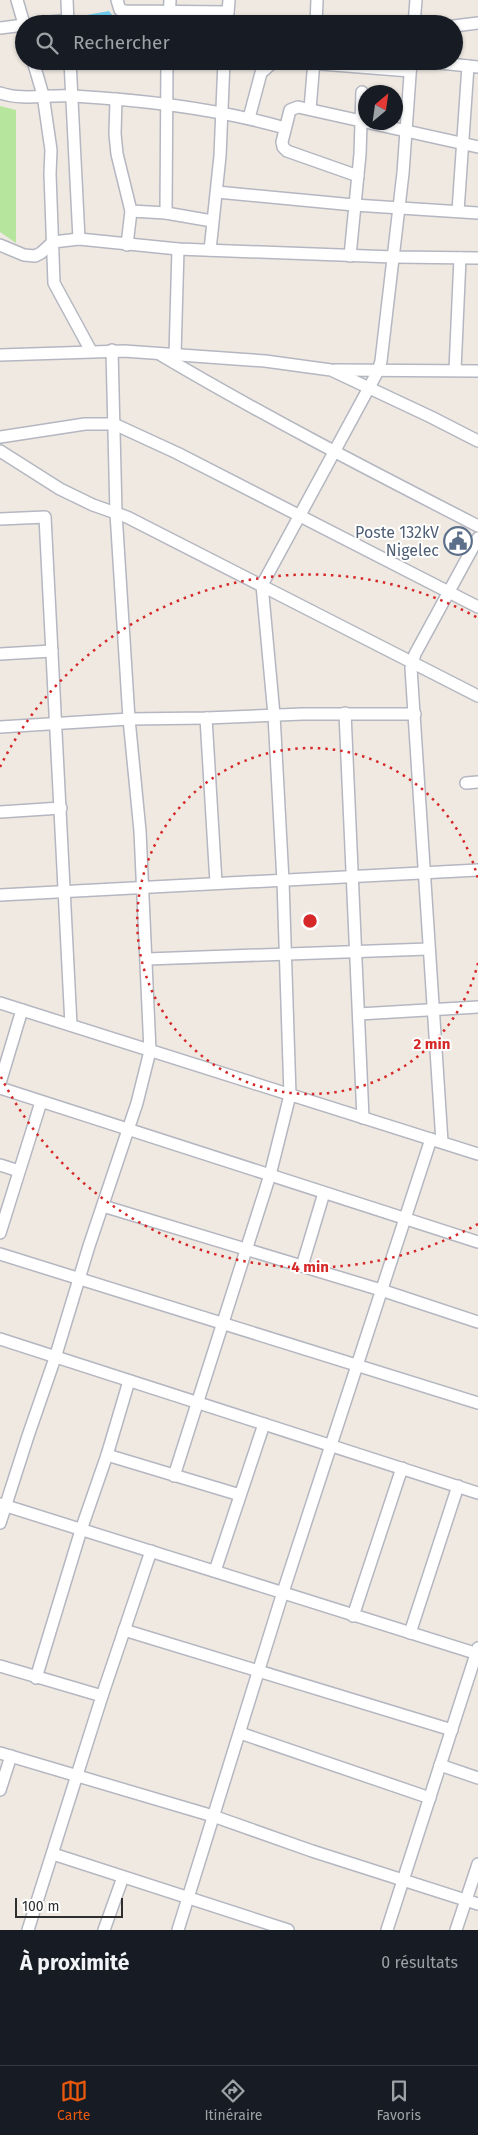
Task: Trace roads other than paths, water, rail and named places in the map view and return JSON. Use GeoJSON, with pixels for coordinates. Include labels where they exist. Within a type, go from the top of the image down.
{"type":"FeatureCollection","features":[{"type":"Feature","properties":{"kind":"street"},"geometry":{"type":"LineString","coordinates":[[17,0],[21,15]]}},
{"type":"Feature","properties":{"kind":"street"},"geometry":{"type":"LineString","coordinates":[[67,0],[68,15]]}},
{"type":"Feature","properties":{"kind":"street"},"geometry":{"type":"LineString","coordinates":[[117,0],[120,10],[150,15]]}},
{"type":"Feature","properties":{"kind":"street"},"geometry":{"type":"LineString","coordinates":[[169,15],[170,0]]}},
{"type":"Feature","properties":{"kind":"street"},"geometry":{"type":"LineString","coordinates":[[316,15],[317,0]]}},
{"type":"Feature","properties":{"kind":"street"},"geometry":{"type":"LineString","coordinates":[[415,15],[416,0]]}},
{"type":"Feature","properties":{"kind":"street"},"geometry":{"type":"LineString","coordinates":[[184,15],[229,6]]}},
{"type":"Feature","properties":{"kind":"street"},"geometry":{"type":"LineString","coordinates":[[463,25],[478,24]]}},
{"type":"Feature","properties":{"kind":"street"},"geometry":{"type":"LineString","coordinates":[[0,28],[15,26]]}},
{"type":"Feature","properties":{"kind":"street"},"geometry":{"type":"LineString","coordinates":[[458,212],[463,144],[473,67]]}},
{"type":"Feature","properties":{"kind":"street"},"geometry":{"type":"LineString","coordinates":[[36,70],[43,95],[51,150],[50,174],[54,283],[91,350]]}},
{"type":"Feature","properties":{"kind":"street"},"geometry":{"type":"LineString","coordinates":[[70,70],[79,239]]}},
{"type":"Feature","properties":{"kind":"street"},"geometry":{"type":"LineString","coordinates":[[166,213],[167,70]]}},
{"type":"Feature","properties":{"kind":"street"},"geometry":{"type":"LineString","coordinates":[[210,250],[212,220],[217,192],[223,70]]}},
{"type":"Feature","properties":{"kind":"street"},"geometry":{"type":"LineString","coordinates":[[249,118],[263,70]]}},
{"type":"Feature","properties":{"kind":"street"},"geometry":{"type":"LineString","coordinates":[[310,109],[313,70]]}},
{"type":"Feature","properties":{"kind":"street"},"geometry":{"type":"LineString","coordinates":[[174,1476],[270,1175],[290,1095],[283,881],[274,715],[262,585],[378,371],[384,338],[399,208],[407,131],[410,70]]}},
{"type":"Feature","properties":{"kind":"street"},"geometry":{"type":"LineString","coordinates":[[0,93],[23,97],[43,95],[71,96],[166,104],[221,112],[285,128]]}},
{"type":"Feature","properties":{"kind":"street"},"geometry":{"type":"LineString","coordinates":[[116,100],[115,134],[117,154],[131,211],[127,245]]}},
{"type":"Feature","properties":{"kind":"street"},"geometry":{"type":"LineString","coordinates":[[358,121],[310,109],[293,107],[288,115],[282,142],[283,147],[287,151],[358,176]]}},
{"type":"Feature","properties":{"kind":"street"},"geometry":{"type":"LineString","coordinates":[[350,256],[358,176],[360,130]]}},
{"type":"Feature","properties":{"kind":"street"},"geometry":{"type":"LineString","coordinates":[[402,130],[478,147]]}},
{"type":"Feature","properties":{"kind":"street"},"geometry":{"type":"LineString","coordinates":[[217,192],[354,205],[478,213]]}},
{"type":"Feature","properties":{"kind":"street"},"geometry":{"type":"LineString","coordinates":[[131,211],[166,213],[212,220]]}},
{"type":"Feature","properties":{"kind":"street"},"geometry":{"type":"LineString","coordinates":[[0,245],[35,256],[53,242],[79,239],[178,249],[350,256],[478,258]]}},
{"type":"Feature","properties":{"kind":"street"},"geometry":{"type":"LineString","coordinates":[[175,355],[178,249]]}},
{"type":"Feature","properties":{"kind":"street"},"geometry":{"type":"LineString","coordinates":[[455,370],[460,258]]}},
{"type":"Feature","properties":{"kind":"street"},"geometry":{"type":"LineString","coordinates":[[0,1523],[3,1505],[55,1358],[139,1096],[150,1051],[140,831],[129,719],[116,513],[112,350]]}},
{"type":"Feature","properties":{"kind":"street"},"geometry":{"type":"LineString","coordinates":[[0,355],[112,350],[265,361],[331,370],[478,370]]}},
{"type":"Feature","properties":{"kind":"street"},"geometry":{"type":"LineString","coordinates":[[157,352],[228,395],[333,452],[478,526]]}},
{"type":"Feature","properties":{"kind":"street"},"geometry":{"type":"LineString","coordinates":[[331,370],[478,441]]}},
{"type":"Feature","properties":{"kind":"street"},"geometry":{"type":"LineString","coordinates":[[0,437],[85,424],[114,424],[177,453],[478,607]]}},
{"type":"Feature","properties":{"kind":"street"},"geometry":{"type":"LineString","coordinates":[[0,451],[60,489],[92,505],[116,513],[262,585],[478,696]]}},
{"type":"Feature","properties":{"kind":"street"},"geometry":{"type":"LineString","coordinates":[[0,519],[44,517],[71,1025]]}},
{"type":"Feature","properties":{"kind":"street"},"geometry":{"type":"LineString","coordinates":[[178,1930],[258,1671],[356,1365],[406,1220],[437,1141],[432,1010],[412,663],[478,538]]}},
{"type":"Feature","properties":{"kind":"street"},"geometry":{"type":"LineString","coordinates":[[0,654],[52,651]]}},
{"type":"Feature","properties":{"kind":"street"},"geometry":{"type":"LineString","coordinates":[[0,727],[129,719],[345,713],[415,714]]}},
{"type":"Feature","properties":{"kind":"street"},"geometry":{"type":"LineString","coordinates":[[345,713],[363,1118]]}},
{"type":"Feature","properties":{"kind":"street"},"geometry":{"type":"LineString","coordinates":[[206,718],[216,883]]}},
{"type":"Feature","properties":{"kind":"street"},"geometry":{"type":"LineString","coordinates":[[0,812],[60,808]]}},
{"type":"Feature","properties":{"kind":"street"},"geometry":{"type":"LineString","coordinates":[[0,896],[478,870]]}},
{"type":"Feature","properties":{"kind":"street"},"geometry":{"type":"LineString","coordinates":[[147,959],[428,949]]}},
{"type":"Feature","properties":{"kind":"street"},"geometry":{"type":"LineString","coordinates":[[0,1004],[478,1154]]}},
{"type":"Feature","properties":{"kind":"street"},"geometry":{"type":"LineString","coordinates":[[358,1014],[478,1007]]}},
{"type":"Feature","properties":{"kind":"street"},"geometry":{"type":"LineString","coordinates":[[0,1083],[22,1010]]}},
{"type":"Feature","properties":{"kind":"street"},"geometry":{"type":"LineString","coordinates":[[0,1088],[478,1242]]}},
{"type":"Feature","properties":{"kind":"street"},"geometry":{"type":"LineString","coordinates":[[0,1233],[41,1102]]}},
{"type":"Feature","properties":{"kind":"street"},"geometry":{"type":"LineString","coordinates":[[0,1165],[19,1171]]}},
{"type":"Feature","properties":{"kind":"street"},"geometry":{"type":"LineString","coordinates":[[302,1266],[324,1193]]}},
{"type":"Feature","properties":{"kind":"street"},"geometry":{"type":"LineString","coordinates":[[103,1206],[381,1290],[478,1322]]}},
{"type":"Feature","properties":{"kind":"street"},"geometry":{"type":"LineString","coordinates":[[0,1254],[478,1403]]}},
{"type":"Feature","properties":{"kind":"street"},"geometry":{"type":"LineString","coordinates":[[0,1339],[478,1493]]}},
{"type":"Feature","properties":{"kind":"street"},"geometry":{"type":"LineString","coordinates":[[36,1678],[80,1530],[107,1455],[129,1381]]}},
{"type":"Feature","properties":{"kind":"street"},"geometry":{"type":"LineString","coordinates":[[216,1571],[264,1424]]}},
{"type":"Feature","properties":{"kind":"street"},"geometry":{"type":"LineString","coordinates":[[107,1455],[240,1495]]}},
{"type":"Feature","properties":{"kind":"street"},"geometry":{"type":"LineString","coordinates":[[353,1616],[402,1468]]}},
{"type":"Feature","properties":{"kind":"street"},"geometry":{"type":"LineString","coordinates":[[410,1633],[458,1486]]}},
{"type":"Feature","properties":{"kind":"street"},"geometry":{"type":"LineString","coordinates":[[3,1505],[283,1592],[353,1616],[477,1652],[387,1930]]}},
{"type":"Feature","properties":{"kind":"street"},"geometry":{"type":"LineString","coordinates":[[28,1930],[102,1696],[151,1551]]}},
{"type":"Feature","properties":{"kind":"street"},"geometry":{"type":"LineString","coordinates":[[124,1630],[452,1730]]}},
{"type":"Feature","properties":{"kind":"street"},"geometry":{"type":"LineString","coordinates":[[0,1666],[102,1696]]}},
{"type":"Feature","properties":{"kind":"street"},"geometry":{"type":"LineString","coordinates":[[240,1733],[430,1798]]}},
{"type":"Feature","properties":{"kind":"street"},"geometry":{"type":"LineString","coordinates":[[0,1790],[6,1755],[213,1816],[312,1851],[478,1904]]}},
{"type":"Feature","properties":{"kind":"street"},"geometry":{"type":"LineString","coordinates":[[440,1765],[478,1778]]}},
{"type":"Feature","properties":{"kind":"street"},"geometry":{"type":"LineString","coordinates":[[53,1854],[189,1898],[259,1926],[288,1930]]}},
{"type":"Feature","properties":{"kind":"street"},"geometry":{"type":"LineString","coordinates":[[456,1930],[478,1864]]}},
{"type":"Feature","properties":{"kind":"street"},"geometry":{"type":"LineString","coordinates":[[104,1930],[123,1877]]}},
{"type":"Feature","properties":{"kind":"water"},"geometry":{"type":"Polygon","coordinates":[[[109,11],[112,15],[87,15],[109,11]]]}},
{"type":"Feature","properties":{"kind":"place","name":"Poste 132kV Nigelec"},"geometry":{"type":"Point","coordinates":[458,541]}}]}
